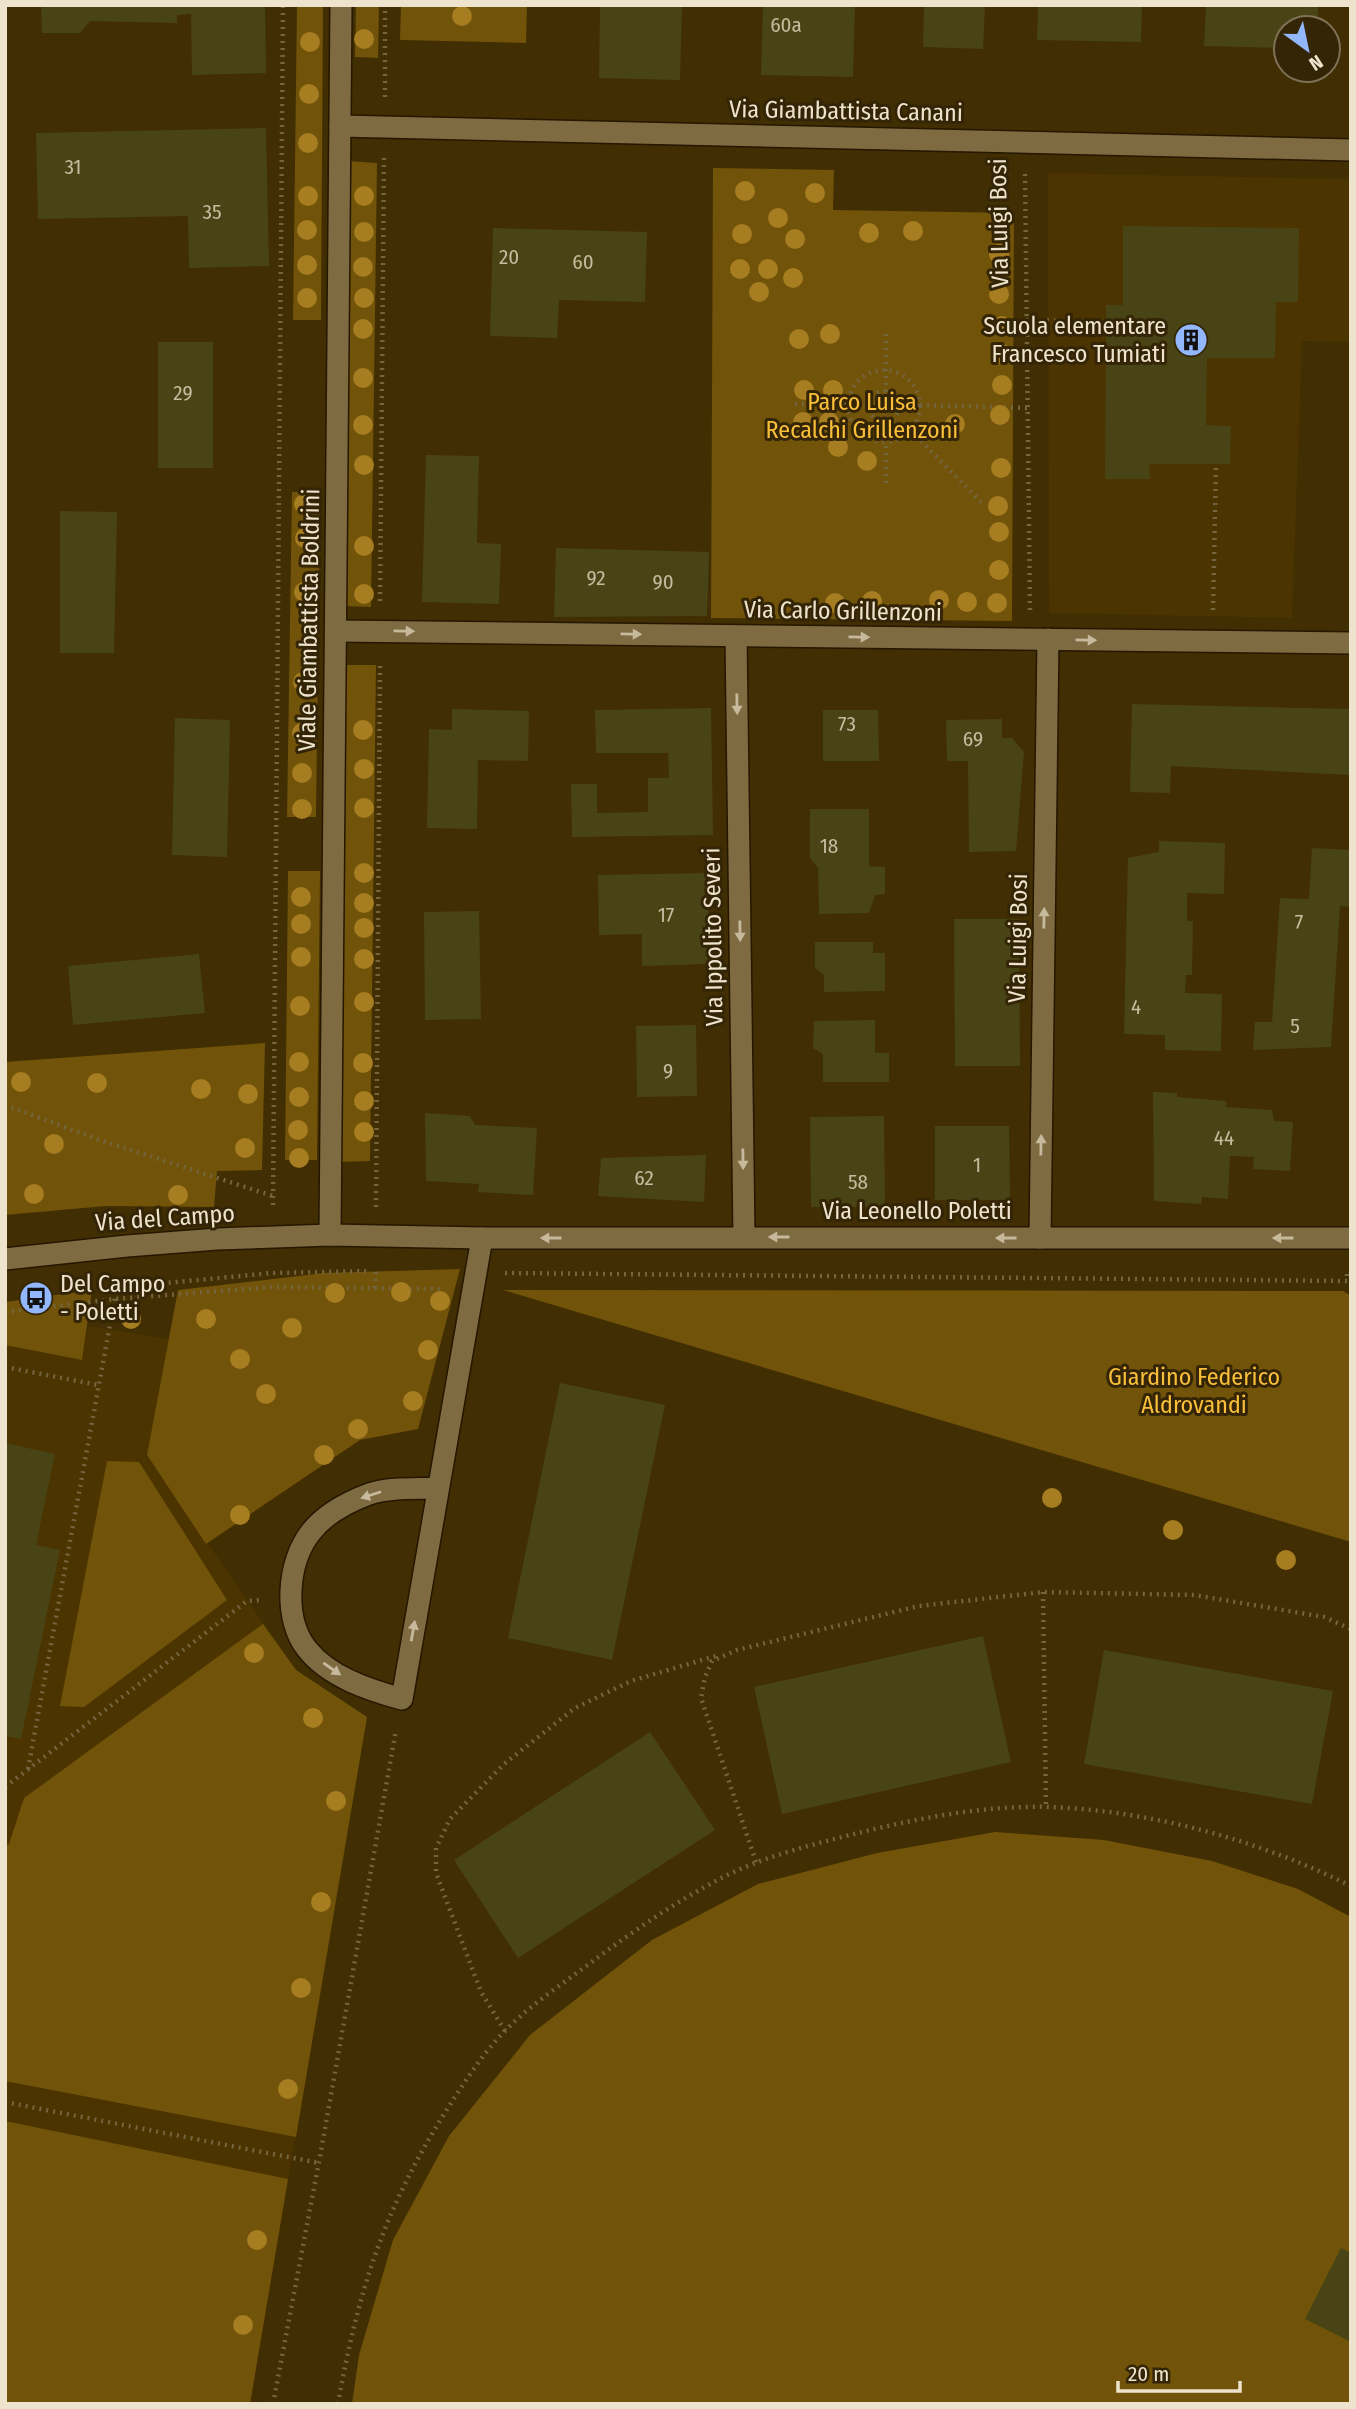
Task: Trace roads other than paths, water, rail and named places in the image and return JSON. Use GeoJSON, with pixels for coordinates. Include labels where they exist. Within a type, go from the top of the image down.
{"type":"FeatureCollection","features":[{"type":"Feature","properties":{"kind":"street","name":"Viale Giambattista Boldrini"},"geometry":{"type":"LineString","coordinates":[[330,1235],[341,5]]}},
{"type":"Feature","properties":{"kind":"street","name":"Via Giambattista Canani"},"geometry":{"type":"LineString","coordinates":[[340,125],[1351,150]]}},
{"type":"Feature","properties":{"kind":"street","name":"Via Carlo Grillenzoni"},"geometry":{"type":"LineString","coordinates":[[335,631],[1351,643]]}},
{"type":"Feature","properties":{"kind":"street","name":"Via Ippolito Severi"},"geometry":{"type":"LineString","coordinates":[[736,636],[744,1237]]}},
{"type":"Feature","properties":{"kind":"street","name":"Via Luigi Bosi"},"geometry":{"type":"LineString","coordinates":[[1039,639],[1040,1238]]}},
{"type":"Feature","properties":{"kind":"street","name":"Via del Campo"},"geometry":{"type":"LineString","coordinates":[[5,1259],[127,1246],[330,1235]]}},
{"type":"Feature","properties":{"kind":"street","name":"Via Leonello Poletti"},"geometry":{"type":"LineString","coordinates":[[330,1235],[482,1238],[1348,1238]]}},
{"type":"Feature","properties":{"kind":"street"},"geometry":{"type":"LineString","coordinates":[[438,1488],[397,1489],[369,1494],[328,1516],[311,1532],[298,1554],[291,1597],[296,1626],[307,1649],[328,1667],[354,1683],[402,1699],[482,1238]]}},
{"type":"Feature","properties":{"kind":"place","name":"Scuola elementare Francesco Tumiati"},"geometry":{"type":"Point","coordinates":[1191,340]}},
{"type":"Feature","properties":{"kind":"place","name":"Del Campo - Poletti"},"geometry":{"type":"Point","coordinates":[36,1298]}},
{"type":"Feature","properties":{"kind":"park label","name":"Parco Luisa Recalchi Grillenzoni"},"geometry":{"type":"Point","coordinates":[862,416]}},
{"type":"Feature","properties":{"kind":"park label","name":"Giardino Federico Aldrovandi"},"geometry":{"type":"Point","coordinates":[1194,1391]}}]}
